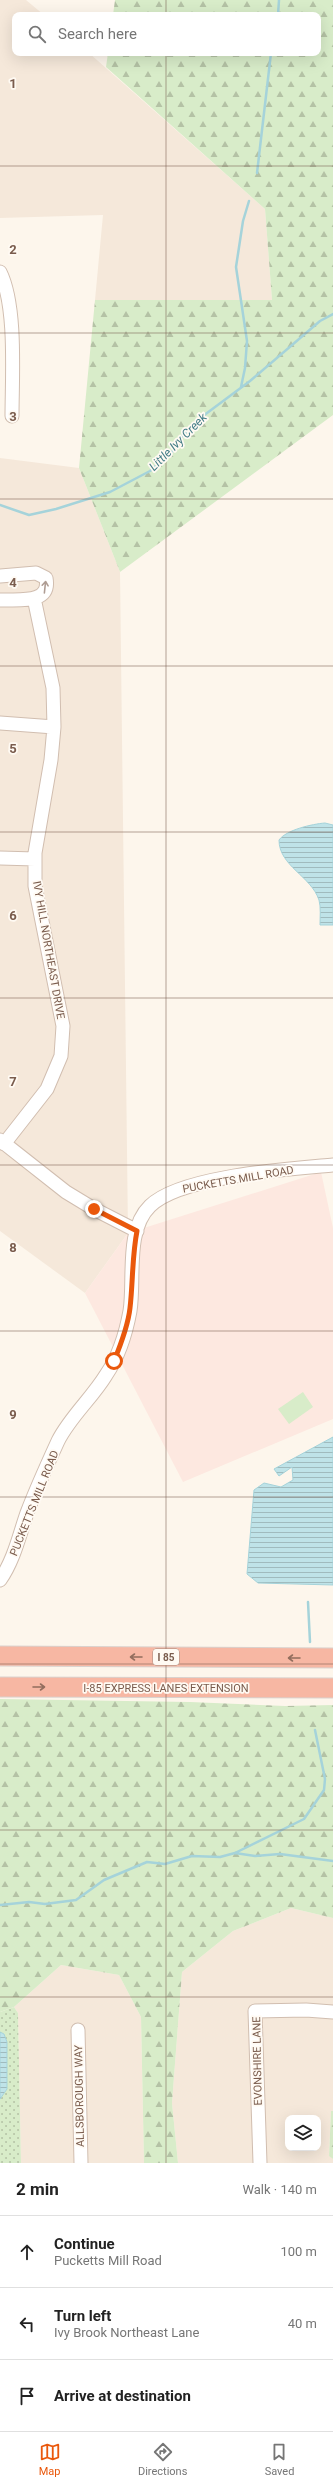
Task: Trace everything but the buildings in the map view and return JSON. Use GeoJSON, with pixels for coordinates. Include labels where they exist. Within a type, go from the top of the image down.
{"type":"FeatureCollection","features":[{"type":"Feature","properties":{"kind":"highway","name":"I 85"},"geometry":{"type":"LineString","coordinates":[[0,1656],[333,1658]]}},
{"type":"Feature","properties":{"kind":"highway","name":"I-85 EXPRESS LANES EXTENSION"},"geometry":{"type":"LineString","coordinates":[[0,1687],[333,1688]]}},
{"type":"Feature","properties":{"kind":"street"},"geometry":{"type":"LineString","coordinates":[[0,272],[8,296],[11,324],[12,416]]}},
{"type":"Feature","properties":{"kind":"street"},"geometry":{"type":"LineString","coordinates":[[0,576],[36,573],[46,578],[47,585],[44,593],[39,598],[0,600]]}},
{"type":"Feature","properties":{"kind":"street","name":"IVY HILL NORTHEAST DRIVE"},"geometry":{"type":"LineString","coordinates":[[2,1142],[46,1089],[61,1056],[63,1026],[35,886],[35,859],[51,760],[54,727],[53,688],[34,598]]}},
{"type":"Feature","properties":{"kind":"street"},"geometry":{"type":"LineString","coordinates":[[0,723],[54,727]]}},
{"type":"Feature","properties":{"kind":"street"},"geometry":{"type":"LineString","coordinates":[[0,858],[35,859]]}},
{"type":"Feature","properties":{"kind":"street"},"geometry":{"type":"LineString","coordinates":[[2,1142],[66,1192],[94,1209],[137,1231]]}},
{"type":"Feature","properties":{"kind":"street","name":"PUCKETTS MILL ROAD"},"geometry":{"type":"LineString","coordinates":[[0,1580],[15,1552],[27,1513],[60,1439],[106,1376],[114,1361],[125,1332],[130,1309],[133,1250],[137,1231],[141,1218],[149,1207],[177,1189],[195,1184],[333,1165]]}},
{"type":"Feature","properties":{"kind":"street","name":"EVONSHIRE LANE"},"geometry":{"type":"LineString","coordinates":[[260,2163],[255,2011],[306,2010],[333,2012]]}},
{"type":"Feature","properties":{"kind":"street","name":"ALLSBOROUGH WAY"},"geometry":{"type":"LineString","coordinates":[[78,2030],[81,2163]]}},
{"type":"Feature","properties":{"kind":"shaded area"},"geometry":{"type":"Polygon","coordinates":[[[0,0],[26,0],[40,12],[12,12],[12,56],[92,56],[265,209],[272,300],[95,300],[103,215],[0,218],[0,0]]]}},
{"type":"Feature","properties":{"kind":"shaded area"},"geometry":{"type":"Polygon","coordinates":[[[0,458],[79,468],[120,572],[128,1233],[85,1293],[0,1231],[0,458]]]}},
{"type":"Feature","properties":{"kind":"shaded area"},"geometry":{"type":"Polygon","coordinates":[[[321,1172],[333,1228],[333,1419],[183,1482],[85,1293],[128,1233],[321,1172]]]}},
{"type":"Feature","properties":{"kind":"shaded area"},"geometry":{"type":"Polygon","coordinates":[[[291,1908],[333,1918],[333,2111],[331,2111],[329,2155],[333,2159],[333,2163],[178,2163],[172,2103],[182,1972],[233,1931],[291,1908]]]}},
{"type":"Feature","properties":{"kind":"shaded area"},"geometry":{"type":"Polygon","coordinates":[[[61,1965],[119,1975],[141,2017],[144,2163],[21,2163],[18,2013],[14,2007],[61,1965]]]}},
{"type":"Feature","properties":{"kind":"green space"},"geometry":{"type":"Polygon","coordinates":[[[115,0],[333,0],[333,415],[120,572],[79,468],[95,300],[272,300],[265,209],[106,67],[108,56],[321,56],[321,12],[113,12],[115,0]]]}},
{"type":"Feature","properties":{"kind":"green space"},"geometry":{"type":"Polygon","coordinates":[[[303,1392],[313,1407],[289,1424],[278,1409],[303,1392]]]}},
{"type":"Feature","properties":{"kind":"green space"},"geometry":{"type":"Polygon","coordinates":[[[0,1699],[190,1702],[285,1706],[333,1705],[333,1918],[291,1908],[233,1931],[182,1972],[172,2103],[178,2163],[144,2163],[141,2017],[119,1975],[61,1965],[14,2007],[0,2012],[0,1699]]]}},
{"type":"Feature","properties":{"kind":"green space"},"geometry":{"type":"Polygon","coordinates":[[[14,2007],[18,2013],[21,2163],[0,2163],[0,2099],[7,2089],[4,2034],[0,2032],[0,2012],[14,2007]]]}},
{"type":"Feature","properties":{"kind":"green space"},"geometry":{"type":"Polygon","coordinates":[[[331,2111],[333,2111],[333,2159],[329,2156],[331,2111]]]}},
{"type":"Feature","properties":{"kind":"water"},"geometry":{"type":"Polygon","coordinates":[[[325,823],[333,825],[333,925],[320,925],[319,900],[309,884],[284,857],[280,849],[279,840],[282,836],[293,830],[325,823]]]}},
{"type":"Feature","properties":{"kind":"water"},"geometry":{"type":"Polygon","coordinates":[[[333,1437],[333,1585],[258,1583],[247,1574],[254,1490],[264,1483],[281,1487],[293,1480],[292,1467],[279,1476],[274,1469],[333,1437]]]}},
{"type":"Feature","properties":{"kind":"water"},"geometry":{"type":"Polygon","coordinates":[[[0,2032],[4,2034],[7,2042],[7,2089],[0,2099],[0,2032]]]}},
{"type":"Feature","properties":{"kind":"waterway"},"geometry":{"type":"LineString","coordinates":[[278,12],[279,0]]}},
{"type":"Feature","properties":{"kind":"waterway"},"geometry":{"type":"LineString","coordinates":[[257,173],[271,56]]}},
{"type":"Feature","properties":{"kind":"waterway"},"geometry":{"type":"LineString","coordinates":[[241,387],[245,368],[247,341],[236,267],[243,221],[249,201]]}},
{"type":"Feature","properties":{"kind":"waterway","name":"Little Ivy Creek"},"geometry":{"type":"LineString","coordinates":[[0,505],[29,515],[56,509],[110,492],[150,471],[172,452],[183,435],[203,416],[250,381],[320,321],[333,314]]}},
{"type":"Feature","properties":{"kind":"waterway"},"geometry":{"type":"LineString","coordinates":[[308,1602],[310,1642]]}},
{"type":"Feature","properties":{"kind":"waterway"},"geometry":{"type":"LineString","coordinates":[[0,1905],[29,1902],[45,1904],[76,1900],[104,1880],[147,1862],[165,1864],[192,1856],[220,1857],[235,1853],[304,1819],[324,1790],[325,1779],[315,1730]]}},
{"type":"Feature","properties":{"kind":"waterway"},"geometry":{"type":"LineString","coordinates":[[235,1853],[255,1856],[280,1854],[333,1861]]}},
{"type":"Feature","properties":{"kind":"route"},"geometry":{"type":"LineString","coordinates":[[94,1209],[137,1231],[133,1250],[130,1309],[125,1332],[114,1361]]}}]}
